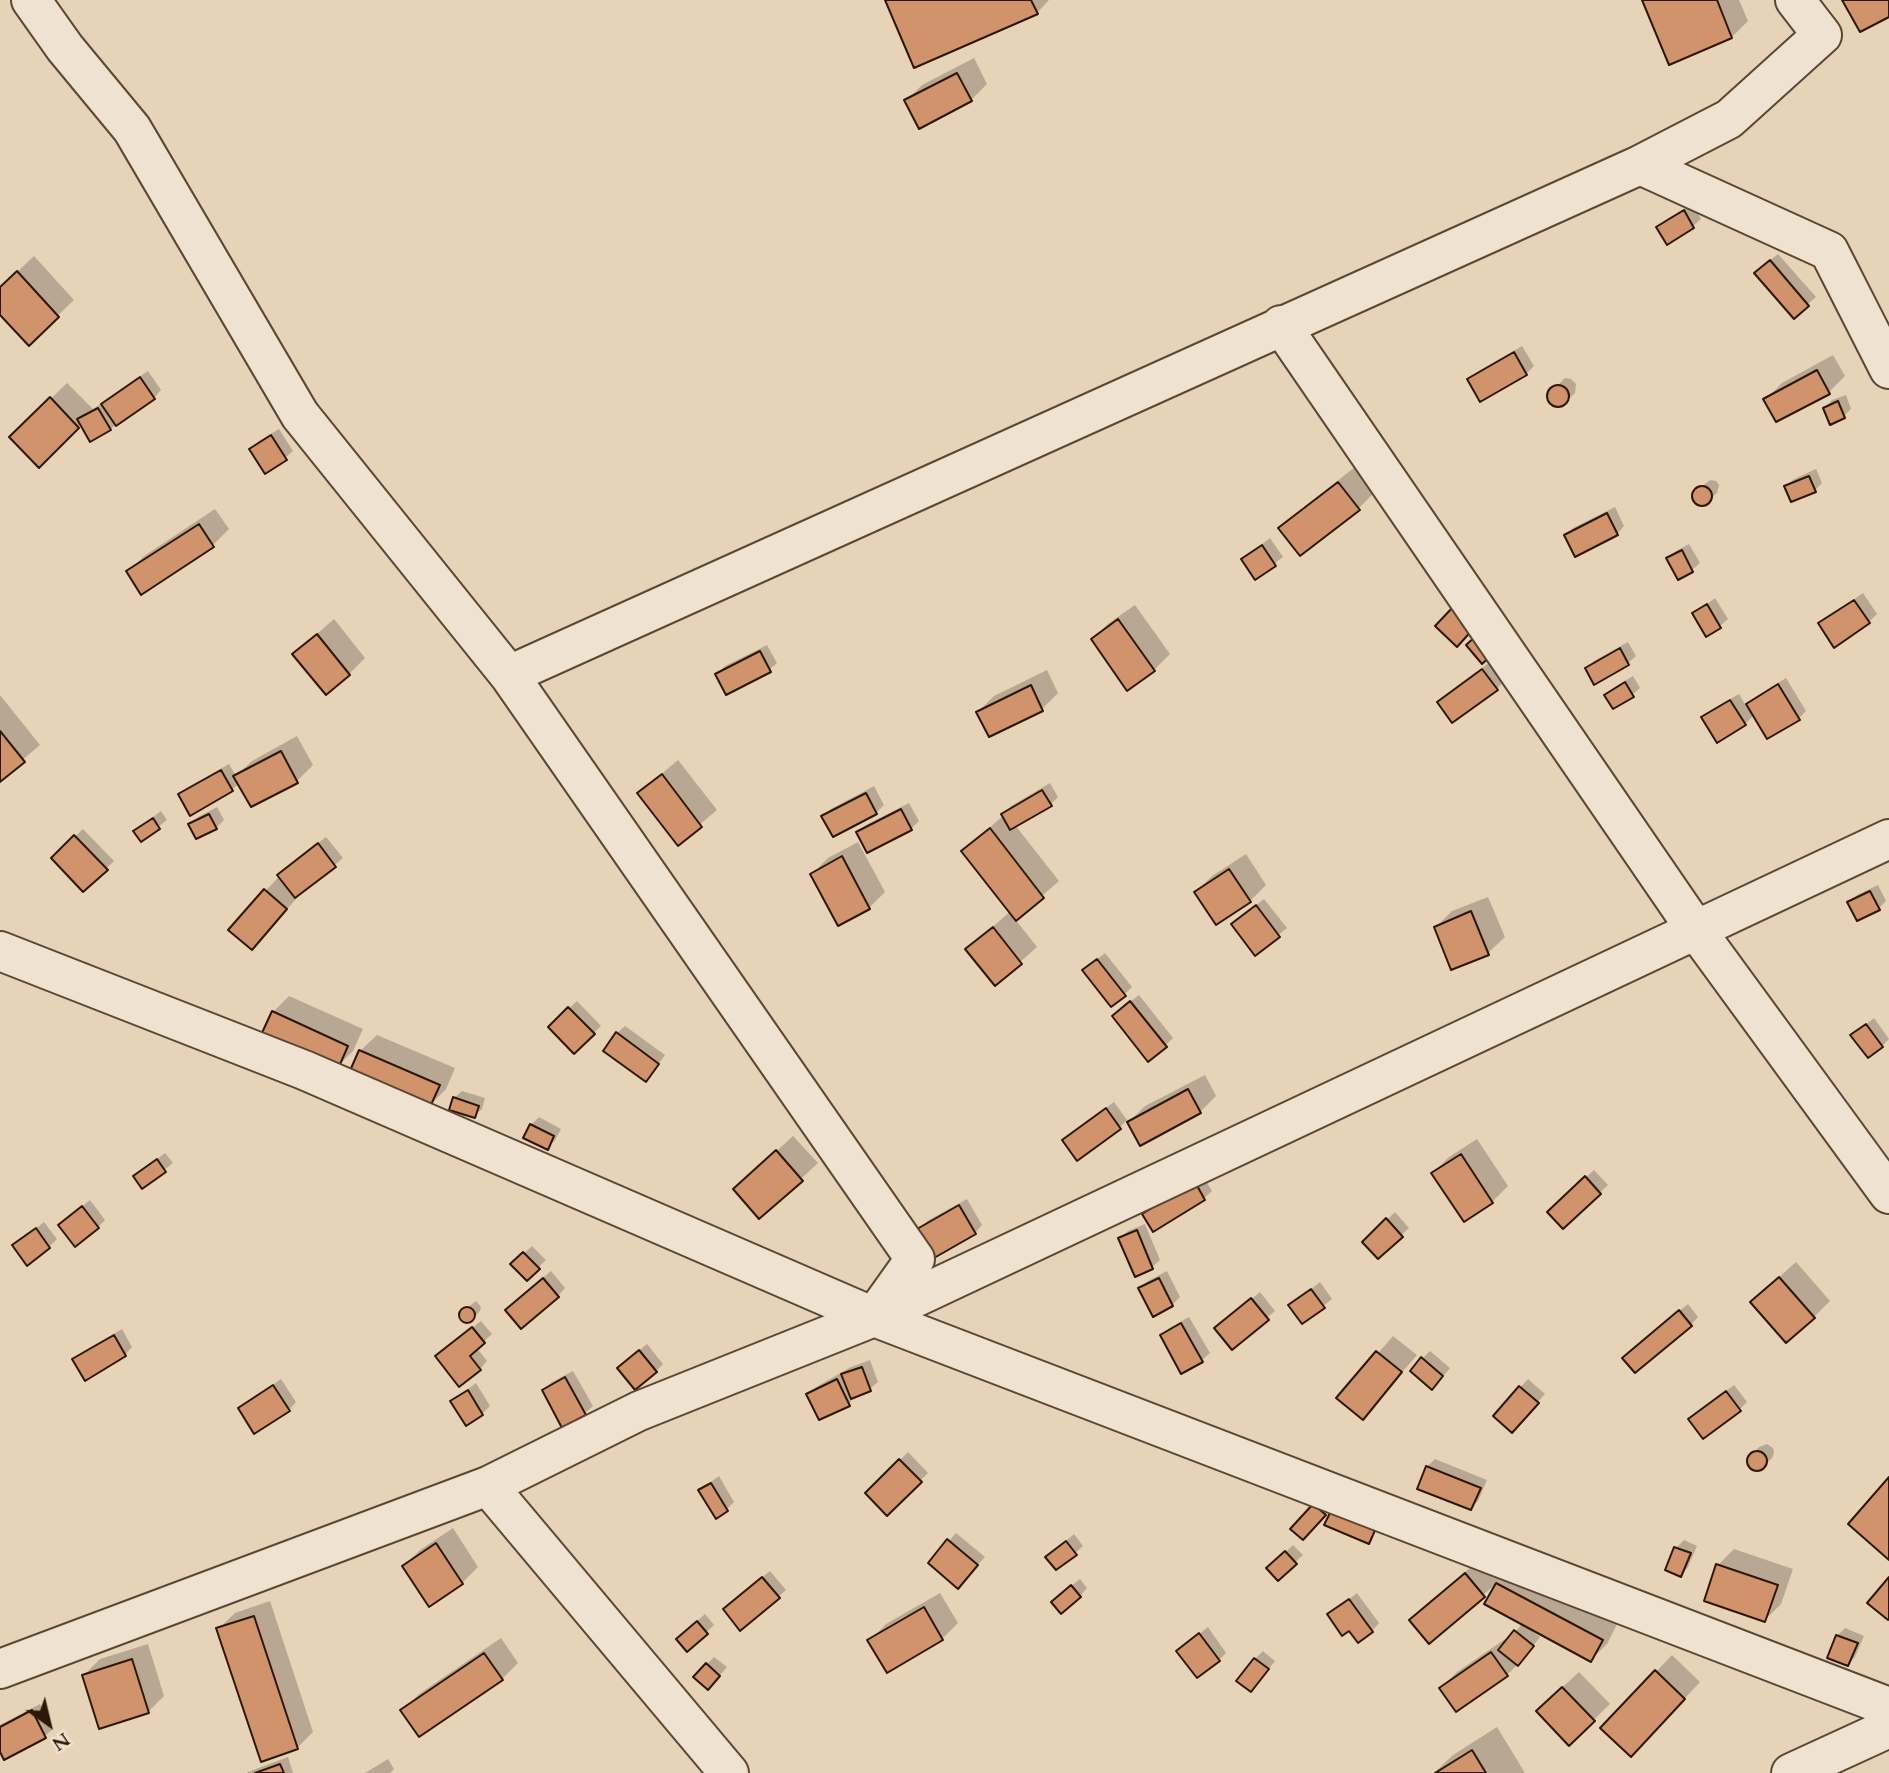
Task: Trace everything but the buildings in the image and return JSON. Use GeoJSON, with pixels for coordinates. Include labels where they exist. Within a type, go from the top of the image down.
{"type":"FeatureCollection","features":[{"type":"Feature","properties":{"kind":"street"},"geometry":{"type":"LineString","coordinates":[[31,0],[65,48],[132,129],[300,415],[509,675],[915,1259],[874,1317]]}},
{"type":"Feature","properties":{"kind":"street"},"geometry":{"type":"LineString","coordinates":[[509,675],[1640,165],[1729,119],[1822,35],[1795,0]]}},
{"type":"Feature","properties":{"kind":"street"},"geometry":{"type":"LineString","coordinates":[[1640,165],[1829,251],[1889,369]]}},
{"type":"Feature","properties":{"kind":"street"},"geometry":{"type":"LineString","coordinates":[[1281,325],[1696,930],[1889,1194]]}},
{"type":"Feature","properties":{"kind":"street"},"geometry":{"type":"LineString","coordinates":[[0,1669],[488,1486],[639,1411],[874,1317],[1889,839]]}},
{"type":"Feature","properties":{"kind":"street"},"geometry":{"type":"LineString","coordinates":[[0,951],[304,1070],[874,1317],[1889,1707]]}},
{"type":"Feature","properties":{"kind":"street"},"geometry":{"type":"LineString","coordinates":[[488,1486],[729,1773]]}},
{"type":"Feature","properties":{"kind":"street"},"geometry":{"type":"LineString","coordinates":[[1791,1773],[1889,1728]]}}]}
